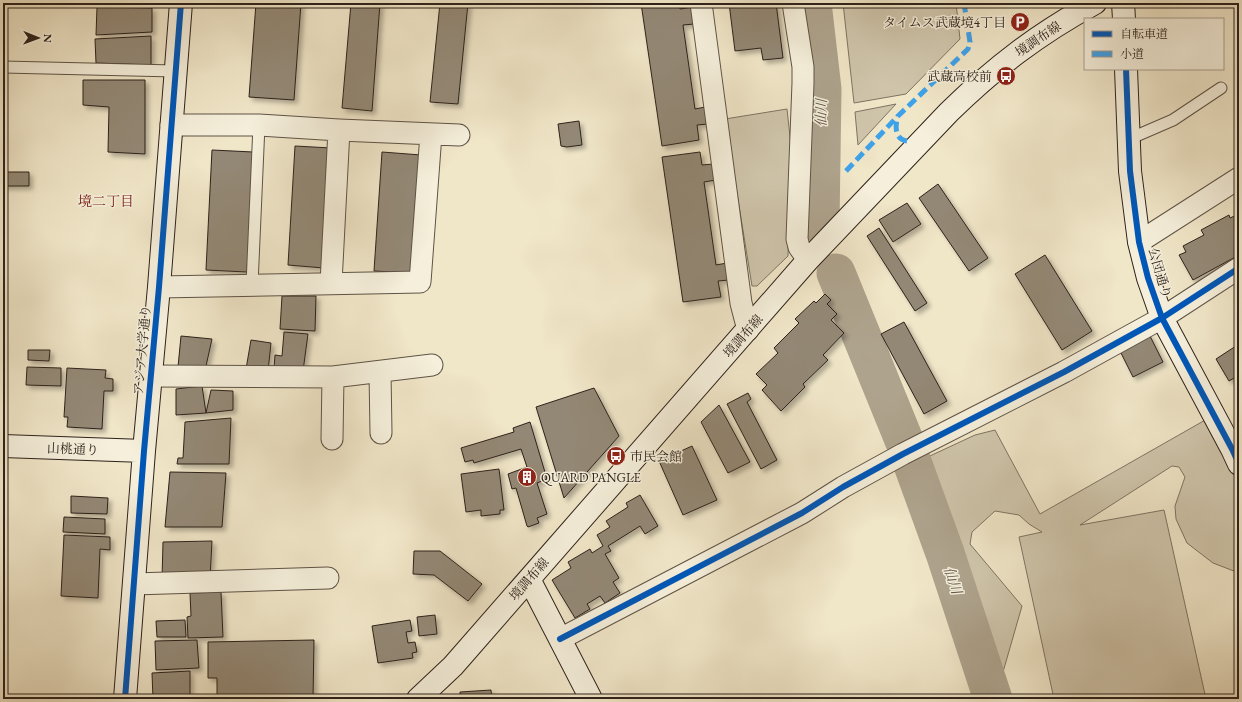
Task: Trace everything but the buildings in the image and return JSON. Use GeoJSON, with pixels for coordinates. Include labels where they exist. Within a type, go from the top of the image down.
{"type":"FeatureCollection","features":[{"type":"Feature","properties":{"kind":"street","name":"アジア大学通り"},"geometry":{"type":"LineString","coordinates":[[125,699],[181,3]]}},
{"type":"Feature","properties":{"kind":"street"},"geometry":{"type":"LineString","coordinates":[[701,3],[741,303],[748,330]]}},
{"type":"Feature","properties":{"kind":"street"},"geometry":{"type":"LineString","coordinates":[[793,3],[803,83],[797,239],[799,247],[808,260]]}},
{"type":"Feature","properties":{"kind":"street","name":"境調布線"},"geometry":{"type":"LineString","coordinates":[[418,699],[453,666],[808,260],[949,112],[971,90],[1036,38],[1095,3]]}},
{"type":"Feature","properties":{"kind":"street"},"geometry":{"type":"LineString","coordinates":[[1123,3],[1124,18]]}},
{"type":"Feature","properties":{"kind":"street","name":"公団通り"},"geometry":{"type":"LineString","coordinates":[[1126,70],[1130,171],[1139,242],[1148,278],[1162,318],[1239,464]]}},
{"type":"Feature","properties":{"kind":"street"},"geometry":{"type":"LineString","coordinates":[[171,125],[260,125],[459,135]]}},
{"type":"Feature","properties":{"kind":"street"},"geometry":{"type":"LineString","coordinates":[[331,283],[339,130]]}},
{"type":"Feature","properties":{"kind":"street"},"geometry":{"type":"LineString","coordinates":[[159,287],[420,282],[431,134]]}},
{"type":"Feature","properties":{"kind":"street"},"geometry":{"type":"LineString","coordinates":[[1139,242],[1239,178]]}},
{"type":"Feature","properties":{"kind":"street"},"geometry":{"type":"LineString","coordinates":[[560,640],[802,513],[843,487],[903,454],[1064,372],[1162,318],[1239,268]]}},
{"type":"Feature","properties":{"kind":"street"},"geometry":{"type":"LineString","coordinates":[[151,376],[333,378],[432,365]]}},
{"type":"Feature","properties":{"kind":"street"},"geometry":{"type":"LineString","coordinates":[[380,372],[381,433]]}},
{"type":"Feature","properties":{"kind":"street"},"geometry":{"type":"LineString","coordinates":[[332,440],[333,378]]}},
{"type":"Feature","properties":{"kind":"street","name":"山桃通り"},"geometry":{"type":"LineString","coordinates":[[3,446],[144,451]]}},
{"type":"Feature","properties":{"kind":"street"},"geometry":{"type":"LineString","coordinates":[[134,584],[328,578]]}},
{"type":"Feature","properties":{"kind":"street"},"geometry":{"type":"LineString","coordinates":[[529,579],[592,699]]}},
{"type":"Feature","properties":{"kind":"lane"},"geometry":{"type":"LineString","coordinates":[[3,67],[175,71]]}},
{"type":"Feature","properties":{"kind":"lane"},"geometry":{"type":"LineString","coordinates":[[1129,139],[1173,120],[1221,88]]}},
{"type":"Feature","properties":{"kind":"lane"},"geometry":{"type":"LineString","coordinates":[[252,285],[260,125]]}},
{"type":"Feature","properties":{"kind":"shaded area"},"geometry":{"type":"Polygon","coordinates":[[[843,3],[956,3],[960,39],[906,94],[854,103],[843,3]]]}},
{"type":"Feature","properties":{"kind":"shaded area"},"geometry":{"type":"Polygon","coordinates":[[[896,104],[858,145],[855,112],[896,104]]]}},
{"type":"Feature","properties":{"kind":"shaded area"},"geometry":{"type":"Polygon","coordinates":[[[787,109],[791,146],[788,256],[757,286],[752,286],[725,119],[787,109]]]}},
{"type":"Feature","properties":{"kind":"shaded area"},"geometry":{"type":"Polygon","coordinates":[[[1207,419],[1237,436],[1239,433],[1239,573],[1213,563],[1187,543],[1176,519],[1175,506],[1185,477],[1179,467],[1172,466],[1080,525],[1164,510],[1206,699],[1054,699],[1019,537],[1042,532],[1029,524],[1019,515],[995,511],[972,532],[970,544],[1022,606],[1003,672],[917,462],[975,435],[995,430],[1040,514],[1207,419]]]}},
{"type":"Feature","properties":{"kind":"waterway","name":"仙川"},"geometry":{"type":"LineString","coordinates":[[812,3],[822,89],[820,224]]}},
{"type":"Feature","properties":{"kind":"waterway","name":"仙川"},"geometry":{"type":"LineString","coordinates":[[836,273],[904,440]]}},
{"type":"Feature","properties":{"kind":"waterway","name":"仙川"},"geometry":{"type":"LineString","coordinates":[[912,462],[945,553],[993,699]]}},
{"type":"Feature","properties":{"kind":"marked path"},"geometry":{"type":"LineString","coordinates":[[907,141],[900,138],[896,132],[898,116],[968,49],[970,42],[964,3]]}},
{"type":"Feature","properties":{"kind":"marked path"},"geometry":{"type":"LineString","coordinates":[[846,171],[898,116]]}},
{"type":"Feature","properties":{"kind":"cycle path"},"geometry":{"type":"LineString","coordinates":[[125,699],[181,3]]}},
{"type":"Feature","properties":{"kind":"cycle path"},"geometry":{"type":"LineString","coordinates":[[1126,70],[1130,171],[1139,242],[1148,278],[1162,318],[1239,464]]}},
{"type":"Feature","properties":{"kind":"cycle path"},"geometry":{"type":"LineString","coordinates":[[560,639],[802,513],[843,487],[903,454],[1064,372],[1162,318],[1239,268]]}},
{"type":"Feature","properties":{"kind":"place","name":"タイムス武蔵境4丁目"},"geometry":{"type":"Point","coordinates":[1020,22]}},
{"type":"Feature","properties":{"kind":"place","name":"武蔵高校前"},"geometry":{"type":"Point","coordinates":[1006,76]}},
{"type":"Feature","properties":{"kind":"place","name":"市民会館"},"geometry":{"type":"Point","coordinates":[616,456]}},
{"type":"Feature","properties":{"kind":"place","name":"QUARD PANGLE"},"geometry":{"type":"Point","coordinates":[527,477]}},
{"type":"Feature","properties":{"kind":"district","name":"境二丁目"},"geometry":{"type":"Point","coordinates":[106,201]}}]}
